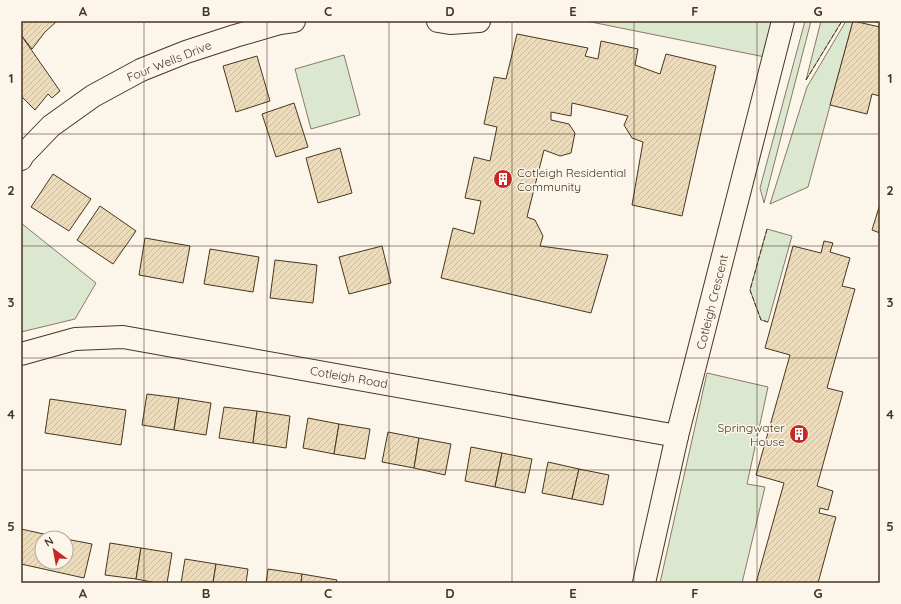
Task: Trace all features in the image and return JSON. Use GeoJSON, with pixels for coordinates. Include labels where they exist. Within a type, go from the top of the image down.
{"type":"FeatureCollection","features":[{"type":"Feature","properties":{"kind":"street","name":"Four Wells Drive"},"geometry":{"type":"LineString","coordinates":[[21,159],[23,155],[51,126],[93,96],[141,70],[186,52],[235,36],[280,23],[294,21]]}},
{"type":"Feature","properties":{"kind":"street"},"geometry":{"type":"LineString","coordinates":[[438,21],[450,23],[479,21]]}},
{"type":"Feature","properties":{"kind":"street","name":"Cotleigh Crescent"},"geometry":{"type":"LineString","coordinates":[[644,583],[677,436],[783,21]]}},
{"type":"Feature","properties":{"kind":"street","name":"Cotleigh Road"},"geometry":{"type":"LineString","coordinates":[[23,347],[75,339],[123,337],[677,436]]}},
{"type":"Feature","properties":{"kind":"green space"},"geometry":{"type":"Polygon","coordinates":[[[586,21],[774,21],[765,57],[586,21]]]}},
{"type":"Feature","properties":{"kind":"green space"},"geometry":{"type":"Polygon","coordinates":[[[805,21],[811,21],[764,203],[760,188],[805,21]]]}},
{"type":"Feature","properties":{"kind":"green space"},"geometry":{"type":"Polygon","coordinates":[[[821,21],[842,21],[806,80],[821,21]]]}},
{"type":"Feature","properties":{"kind":"green space"},"geometry":{"type":"Polygon","coordinates":[[[846,21],[853,21],[808,187],[770,204],[807,87],[846,21]]]}},
{"type":"Feature","properties":{"kind":"green space"},"geometry":{"type":"Polygon","coordinates":[[[344,55],[360,115],[311,129],[295,69],[344,55]]]}},
{"type":"Feature","properties":{"kind":"green space"},"geometry":{"type":"Polygon","coordinates":[[[21,223],[96,283],[75,319],[21,332],[21,223]]]}},
{"type":"Feature","properties":{"kind":"green space"},"geometry":{"type":"Polygon","coordinates":[[[767,229],[792,236],[768,322],[761,320],[750,290],[767,229]]]}},
{"type":"Feature","properties":{"kind":"green space"},"geometry":{"type":"Polygon","coordinates":[[[707,373],[768,387],[747,484],[765,487],[742,583],[660,583],[707,373]]]}},
{"type":"Feature","properties":{"kind":"building"},"geometry":{"type":"Polygon","coordinates":[[[21,21],[57,21],[45,32],[32,49],[21,35],[21,21]]]}},
{"type":"Feature","properties":{"kind":"building"},"geometry":{"type":"Polygon","coordinates":[[[853,21],[880,27],[880,96],[872,94],[867,114],[830,105],[853,21]]]}},
{"type":"Feature","properties":{"kind":"building","name":"Cotleigh Residential Community"},"geometry":{"type":"Polygon","coordinates":[[[517,34],[588,48],[585,56],[598,59],[601,41],[638,49],[635,65],[660,74],[666,54],[716,66],[682,216],[632,205],[643,142],[632,138],[624,125],[628,116],[572,103],[571,116],[551,112],[551,120],[569,124],[575,133],[571,153],[560,156],[544,150],[527,217],[535,220],[543,236],[540,246],[608,255],[591,313],[441,278],[453,228],[474,234],[481,201],[465,198],[474,157],[490,161],[497,127],[484,124],[494,77],[506,79],[517,34]]]}},
{"type":"Feature","properties":{"kind":"building"},"geometry":{"type":"Polygon","coordinates":[[[21,35],[60,91],[52,98],[48,94],[35,110],[22,97],[21,98],[21,35]]]}},
{"type":"Feature","properties":{"kind":"building"},"geometry":{"type":"Polygon","coordinates":[[[257,56],[270,101],[236,112],[223,66],[257,56]]]}},
{"type":"Feature","properties":{"kind":"building"},"geometry":{"type":"Polygon","coordinates":[[[294,103],[308,147],[276,157],[262,114],[294,103]]]}},
{"type":"Feature","properties":{"kind":"building"},"geometry":{"type":"Polygon","coordinates":[[[340,148],[352,193],[318,203],[306,158],[340,148]]]}},
{"type":"Feature","properties":{"kind":"building"},"geometry":{"type":"Polygon","coordinates":[[[53,174],[91,199],[69,231],[31,207],[53,174]]]}},
{"type":"Feature","properties":{"kind":"building"},"geometry":{"type":"Polygon","coordinates":[[[880,204],[880,233],[872,230],[880,204]]]}},
{"type":"Feature","properties":{"kind":"building"},"geometry":{"type":"Polygon","coordinates":[[[100,206],[136,231],[113,264],[77,240],[100,206]]]}},
{"type":"Feature","properties":{"kind":"building"},"geometry":{"type":"Polygon","coordinates":[[[145,238],[190,246],[183,283],[139,275],[145,238]]]}},
{"type":"Feature","properties":{"kind":"building","name":"Springwater House"},"geometry":{"type":"Polygon","coordinates":[[[824,241],[833,243],[830,252],[850,258],[842,286],[855,289],[827,388],[843,392],[817,486],[833,491],[828,510],[820,508],[819,513],[836,517],[818,583],[756,583],[784,483],[756,475],[790,355],[765,348],[793,246],[821,253],[824,241]]]}},
{"type":"Feature","properties":{"kind":"building"},"geometry":{"type":"Polygon","coordinates":[[[382,246],[391,283],[349,294],[339,257],[382,246]]]}},
{"type":"Feature","properties":{"kind":"building"},"geometry":{"type":"Polygon","coordinates":[[[210,249],[259,257],[253,292],[204,284],[210,249]]]}},
{"type":"Feature","properties":{"kind":"building"},"geometry":{"type":"Polygon","coordinates":[[[275,260],[317,265],[313,303],[270,298],[275,260]]]}},
{"type":"Feature","properties":{"kind":"building"},"geometry":{"type":"Polygon","coordinates":[[[147,394],[179,398],[174,430],[142,425],[147,394]]]}},
{"type":"Feature","properties":{"kind":"building"},"geometry":{"type":"Polygon","coordinates":[[[179,398],[211,403],[206,435],[174,430],[179,398]]]}},
{"type":"Feature","properties":{"kind":"building"},"geometry":{"type":"Polygon","coordinates":[[[50,399],[126,410],[121,445],[45,433],[50,399]]]}},
{"type":"Feature","properties":{"kind":"building"},"geometry":{"type":"Polygon","coordinates":[[[224,407],[257,411],[253,443],[219,438],[224,407]]]}},
{"type":"Feature","properties":{"kind":"building"},"geometry":{"type":"Polygon","coordinates":[[[257,411],[290,416],[286,448],[253,443],[257,411]]]}},
{"type":"Feature","properties":{"kind":"building"},"geometry":{"type":"Polygon","coordinates":[[[308,418],[339,424],[334,454],[303,448],[308,418]]]}},
{"type":"Feature","properties":{"kind":"building"},"geometry":{"type":"Polygon","coordinates":[[[339,424],[370,429],[365,459],[334,454],[339,424]]]}},
{"type":"Feature","properties":{"kind":"building"},"geometry":{"type":"Polygon","coordinates":[[[388,432],[419,438],[414,468],[382,462],[388,432]]]}},
{"type":"Feature","properties":{"kind":"building"},"geometry":{"type":"Polygon","coordinates":[[[419,438],[451,444],[445,475],[414,468],[419,438]]]}},
{"type":"Feature","properties":{"kind":"building"},"geometry":{"type":"Polygon","coordinates":[[[471,447],[502,453],[495,487],[465,481],[471,447]]]}},
{"type":"Feature","properties":{"kind":"building"},"geometry":{"type":"Polygon","coordinates":[[[502,453],[532,459],[525,493],[495,487],[502,453]]]}},
{"type":"Feature","properties":{"kind":"building"},"geometry":{"type":"Polygon","coordinates":[[[548,462],[579,469],[572,499],[542,493],[548,462]]]}},
{"type":"Feature","properties":{"kind":"building"},"geometry":{"type":"Polygon","coordinates":[[[579,469],[609,475],[603,505],[572,499],[579,469]]]}},
{"type":"Feature","properties":{"kind":"building"},"geometry":{"type":"Polygon","coordinates":[[[21,529],[34,532],[34,567],[21,564],[21,529]]]}},
{"type":"Feature","properties":{"kind":"building"},"geometry":{"type":"Polygon","coordinates":[[[74,541],[92,544],[84,578],[48,570],[74,570],[74,541]]]}},
{"type":"Feature","properties":{"kind":"building"},"geometry":{"type":"Polygon","coordinates":[[[110,543],[141,548],[136,579],[105,575],[110,543]]]}},
{"type":"Feature","properties":{"kind":"building"},"geometry":{"type":"Polygon","coordinates":[[[141,548],[172,553],[167,583],[157,583],[136,579],[141,548]]]}},
{"type":"Feature","properties":{"kind":"building"},"geometry":{"type":"Polygon","coordinates":[[[185,559],[216,564],[213,583],[181,583],[185,559]]]}},
{"type":"Feature","properties":{"kind":"building"},"geometry":{"type":"Polygon","coordinates":[[[216,564],[248,569],[246,583],[213,583],[216,564]]]}},
{"type":"Feature","properties":{"kind":"building"},"geometry":{"type":"Polygon","coordinates":[[[268,569],[302,574],[301,583],[266,583],[268,569]]]}},
{"type":"Feature","properties":{"kind":"building"},"geometry":{"type":"Polygon","coordinates":[[[302,574],[337,580],[336,583],[301,583],[302,574]]]}},
{"type":"Feature","properties":{"kind":"fence"},"geometry":{"type":"LineString","coordinates":[[806,80],[842,21]]}},
{"type":"Feature","properties":{"kind":"fence"},"geometry":{"type":"LineString","coordinates":[[873,21],[880,23]]}},
{"type":"Feature","properties":{"kind":"fence"},"geometry":{"type":"LineString","coordinates":[[767,229],[750,290],[761,320],[768,322]]}},
{"type":"Feature","properties":{"kind":"place","name":"Cotleigh Residential Community"},"geometry":{"type":"Point","coordinates":[503,179]}},
{"type":"Feature","properties":{"kind":"place","name":"Springwater House"},"geometry":{"type":"Point","coordinates":[799,434]}}]}
